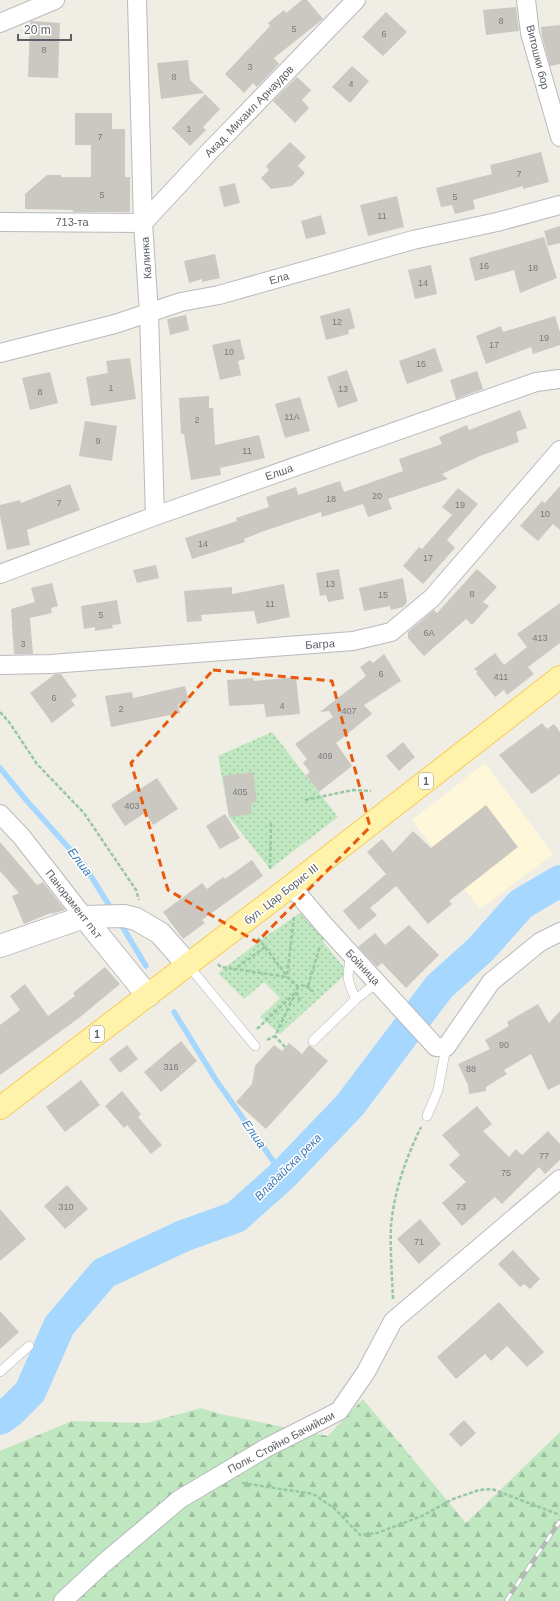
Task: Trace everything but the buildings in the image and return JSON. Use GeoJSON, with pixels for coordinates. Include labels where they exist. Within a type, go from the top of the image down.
{"type":"FeatureCollection","features":[{"type":"Feature","properties":{"kind":"main road","name":"бул. Цар Борис III"},"geometry":{"type":"LineString","coordinates":[[0,1108],[292,886],[560,677]]}},
{"type":"Feature","properties":{"kind":"main road"},"geometry":{"type":"LineString","coordinates":[[0,946],[84,917],[116,916],[136,919],[160,933],[188,965]]}},
{"type":"Feature","properties":{"kind":"main road","name":"Панорамент път"},"geometry":{"type":"LineString","coordinates":[[84,917],[148,996]]}},
{"type":"Feature","properties":{"kind":"street"},"geometry":{"type":"LineString","coordinates":[[0,23],[55,0]]}},
{"type":"Feature","properties":{"kind":"street","name":"Калинка"},"geometry":{"type":"LineString","coordinates":[[137,0],[143,223],[149,313],[155,516]]}},
{"type":"Feature","properties":{"kind":"street","name":"Акад. Михаил Арнаудов"},"geometry":{"type":"LineString","coordinates":[[143,223],[210,151],[356,0]]}},
{"type":"Feature","properties":{"kind":"street","name":"Витошки бор"},"geometry":{"type":"LineString","coordinates":[[526,0],[530,33],[560,137]]}},
{"type":"Feature","properties":{"kind":"street","name":"Ела"},"geometry":{"type":"LineString","coordinates":[[0,353],[115,324],[181,302],[219,295],[414,240],[497,222],[560,205]]}},
{"type":"Feature","properties":{"kind":"street","name":"713-та"},"geometry":{"type":"LineString","coordinates":[[0,222],[143,223]]}},
{"type":"Feature","properties":{"kind":"street","name":"Елша"},"geometry":{"type":"LineString","coordinates":[[0,574],[155,516],[536,382],[560,379]]}},
{"type":"Feature","properties":{"kind":"street","name":"Багра"},"geometry":{"type":"LineString","coordinates":[[0,666],[353,641],[391,632],[432,598],[560,450]]}},
{"type":"Feature","properties":{"kind":"street","name":"Панорамент път"},"geometry":{"type":"LineString","coordinates":[[0,814],[21,836],[84,917]]}},
{"type":"Feature","properties":{"kind":"street","name":"Бойница"},"geometry":{"type":"LineString","coordinates":[[292,886],[326,927],[392,998],[441,1047]]}},
{"type":"Feature","properties":{"kind":"street"},"geometry":{"type":"LineString","coordinates":[[441,1047],[491,982],[540,942],[560,932]]}},
{"type":"Feature","properties":{"kind":"street","name":"Полк. Стойно Бачийски"},"geometry":{"type":"LineString","coordinates":[[63,1601],[104,1563],[180,1499],[266,1448],[339,1411],[366,1372],[393,1321],[560,1179]]}},
{"type":"Feature","properties":{"kind":"lane"},"geometry":{"type":"LineString","coordinates":[[351,954],[348,972],[349,985],[356,999]]}},
{"type":"Feature","properties":{"kind":"lane"},"geometry":{"type":"LineString","coordinates":[[188,965],[255,1046]]}},
{"type":"Feature","properties":{"kind":"lane"},"geometry":{"type":"LineString","coordinates":[[313,1041],[356,999],[378,982]]}},
{"type":"Feature","properties":{"kind":"lane"},"geometry":{"type":"LineString","coordinates":[[427,1116],[438,1090],[441,1047]]}},
{"type":"Feature","properties":{"kind":"lane"},"geometry":{"type":"LineString","coordinates":[[0,1372],[29,1346]]}},
{"type":"Feature","properties":{"kind":"path"},"geometry":{"type":"LineString","coordinates":[[0,712],[9,722],[37,764],[84,813],[136,890],[147,925]]}},
{"type":"Feature","properties":{"kind":"path"},"geometry":{"type":"LineString","coordinates":[[304,800],[353,790],[371,791]]}},
{"type":"Feature","properties":{"kind":"path"},"geometry":{"type":"LineString","coordinates":[[270,869],[271,823]]}},
{"type":"Feature","properties":{"kind":"path"},"geometry":{"type":"LineString","coordinates":[[287,977],[293,926]]}},
{"type":"Feature","properties":{"kind":"path"},"geometry":{"type":"LineString","coordinates":[[308,986],[326,927]]}},
{"type":"Feature","properties":{"kind":"path"},"geometry":{"type":"LineString","coordinates":[[258,938],[287,977],[298,987]]}},
{"type":"Feature","properties":{"kind":"path"},"geometry":{"type":"LineString","coordinates":[[235,969],[265,947]]}},
{"type":"Feature","properties":{"kind":"path"},"geometry":{"type":"LineString","coordinates":[[220,967],[287,977]]}},
{"type":"Feature","properties":{"kind":"path"},"geometry":{"type":"LineString","coordinates":[[298,987],[302,985],[308,986],[313,992]]}},
{"type":"Feature","properties":{"kind":"path"},"geometry":{"type":"LineString","coordinates":[[285,1047],[275,1036],[298,987]]}},
{"type":"Feature","properties":{"kind":"path"},"geometry":{"type":"LineString","coordinates":[[248,1038],[296,992]]}},
{"type":"Feature","properties":{"kind":"path"},"geometry":{"type":"LineString","coordinates":[[296,992],[300,1001]]}},
{"type":"Feature","properties":{"kind":"path"},"geometry":{"type":"LineString","coordinates":[[393,1321],[391,1226],[397,1191],[412,1146],[427,1116]]}},
{"type":"Feature","properties":{"kind":"path"},"geometry":{"type":"LineString","coordinates":[[238,1484],[245,1483],[313,1494],[334,1508],[360,1535],[377,1533],[422,1516],[453,1500],[479,1490],[492,1489],[560,1515]]}},
{"type":"Feature","properties":{"kind":"highlighted area"},"geometry":{"type":"Polygon","coordinates":[[[213,670],[332,681],[370,827],[257,942],[168,890],[131,763],[213,670]]]}},
{"type":"Feature","properties":{"kind":"shaded area"},"geometry":{"type":"Polygon","coordinates":[[[485,763],[553,854],[480,909],[412,820],[485,763]]]}},
{"type":"Feature","properties":{"kind":"green space"},"geometry":{"type":"Polygon","coordinates":[[[272,732],[338,817],[270,869],[229,817],[218,756],[272,732]]]}},
{"type":"Feature","properties":{"kind":"green space"},"geometry":{"type":"Polygon","coordinates":[[[306,909],[327,934],[323,942],[348,972],[280,1034],[260,1017],[280,998],[264,982],[244,999],[218,973],[262,939],[306,909]]]}},
{"type":"Feature","properties":{"kind":"green space"},"geometry":{"type":"Polygon","coordinates":[[[363,1399],[466,1523],[560,1432],[560,1601],[0,1601],[0,1451],[72,1421],[147,1423],[201,1408],[220,1414],[328,1436],[363,1399]]]}},
{"type":"Feature","properties":{"kind":"waterway","name":"Елша"},"geometry":{"type":"LineString","coordinates":[[0,768],[84,865],[112,910]]}},
{"type":"Feature","properties":{"kind":"waterway","name":"Владайска река"},"geometry":{"type":"LineString","coordinates":[[0,1419],[10,1412],[30,1392],[59,1326],[104,1273],[183,1236],[236,1217],[283,1175],[350,1105],[439,987],[481,949],[521,904],[560,881]]}},
{"type":"Feature","properties":{"kind":"waterway","name":"Елша"},"geometry":{"type":"LineString","coordinates":[[119,921],[146,966]]}},
{"type":"Feature","properties":{"kind":"waterway","name":"Елша"},"geometry":{"type":"LineString","coordinates":[[174,1012],[216,1080],[283,1175]]}},
{"type":"Feature","properties":{"kind":"railway"},"geometry":{"type":"LineString","coordinates":[[506,1601],[560,1521]]}}]}
